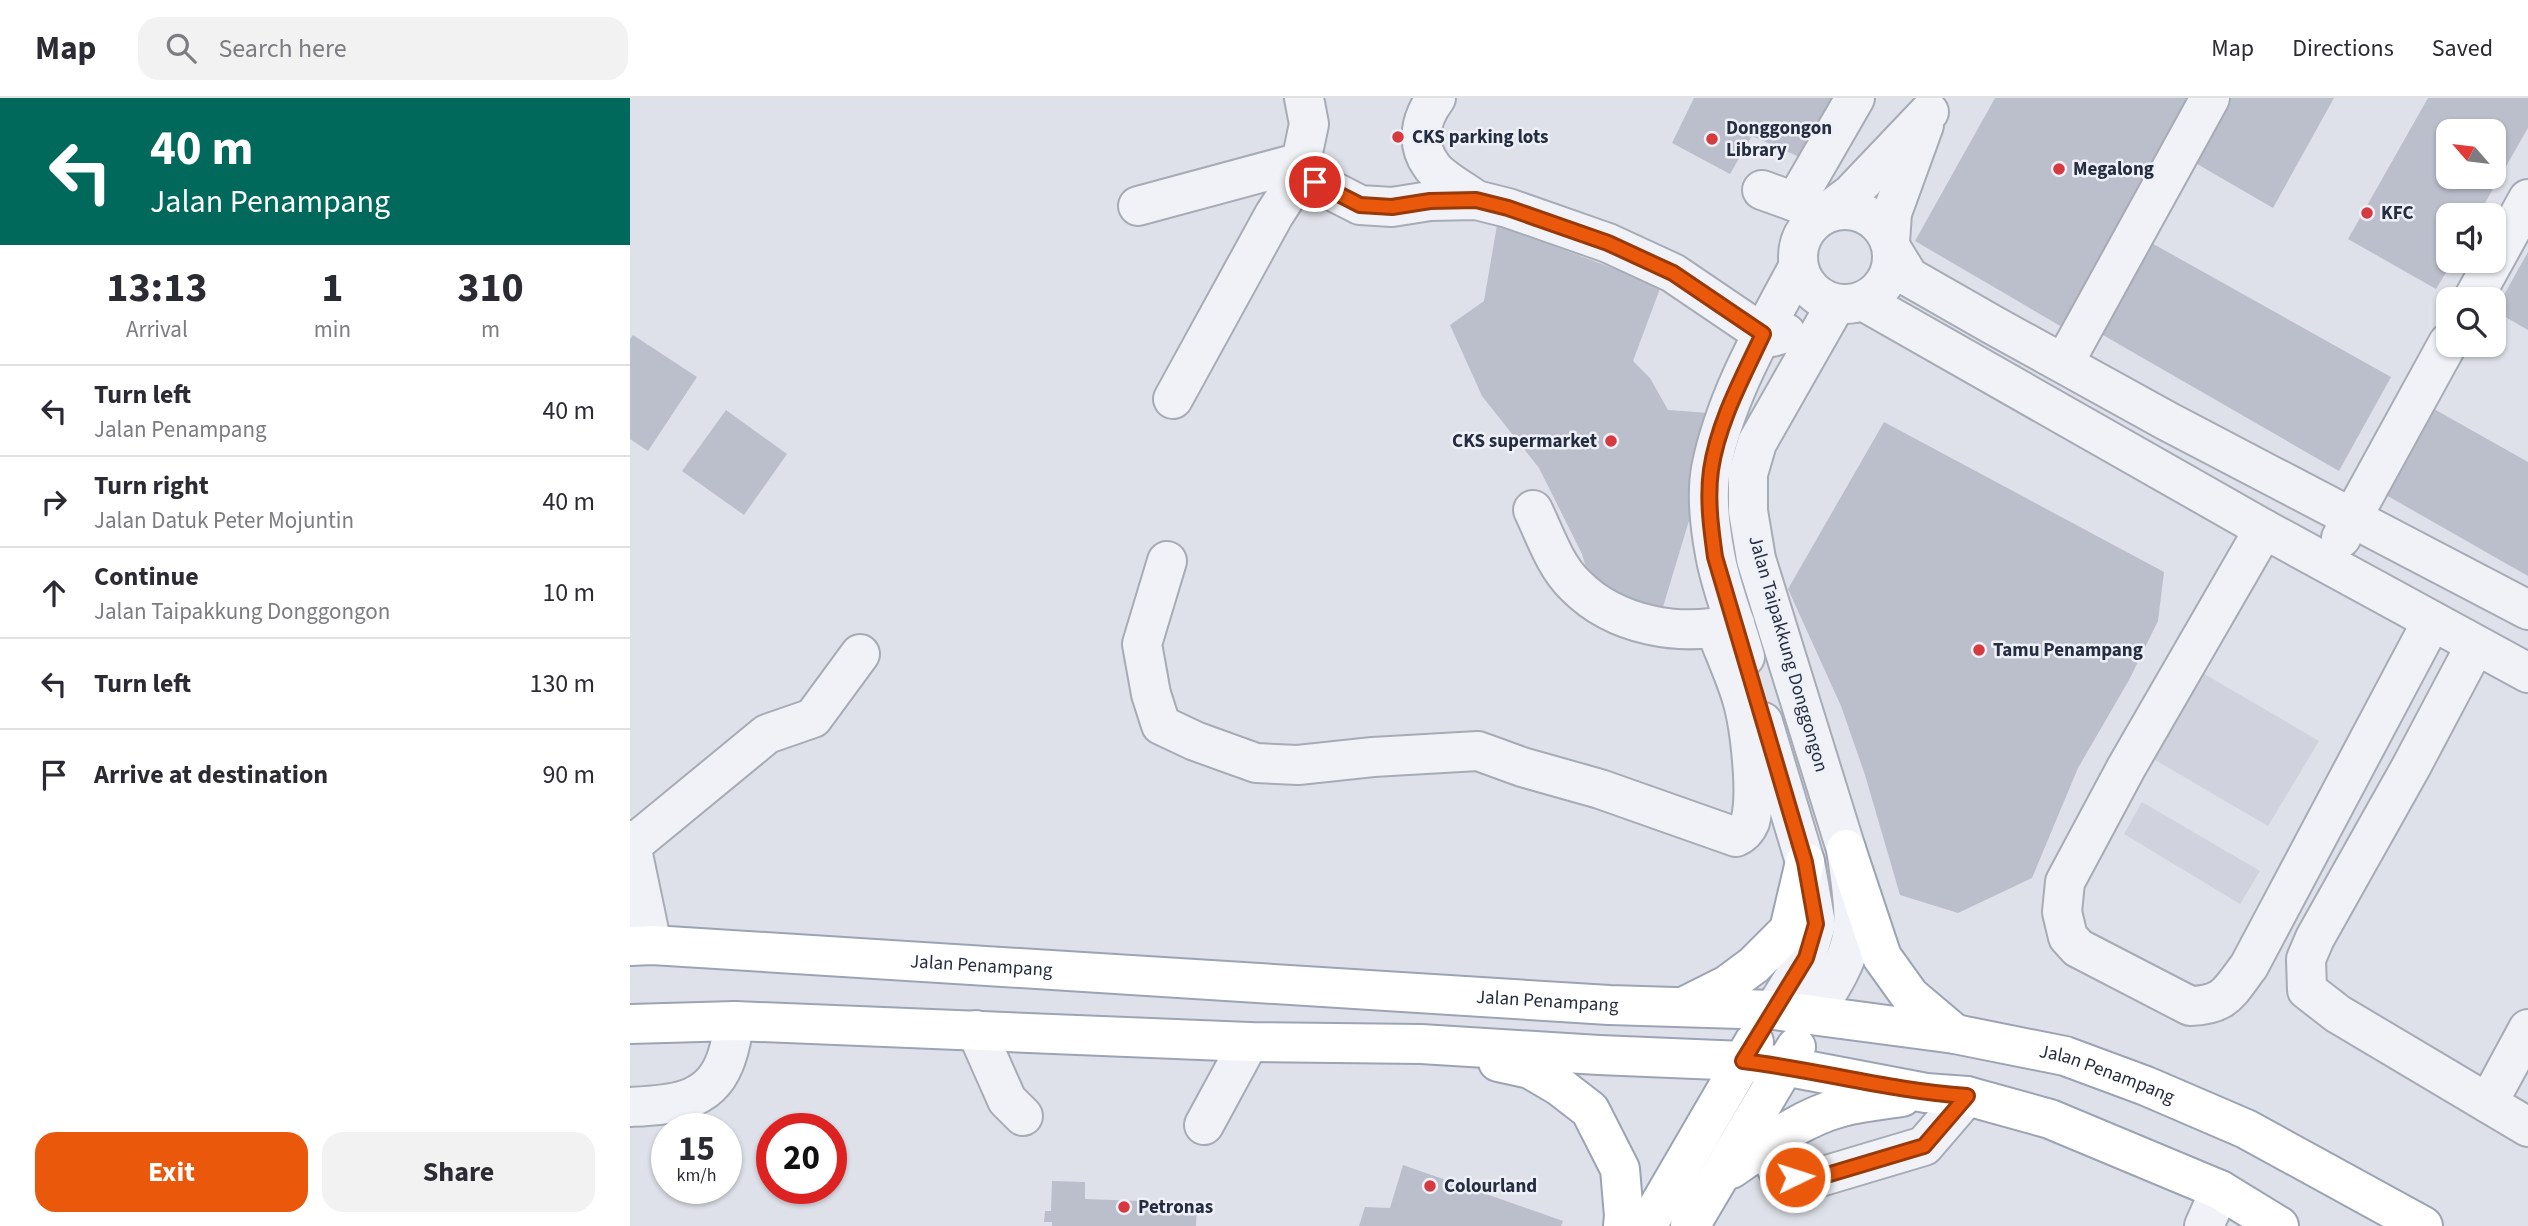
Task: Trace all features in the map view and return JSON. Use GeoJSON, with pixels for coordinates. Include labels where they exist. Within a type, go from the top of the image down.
{"type":"FeatureCollection","features":[{"type":"Feature","properties":{"kind":"main road"},"geometry":{"type":"LineString","coordinates":[[1846,849],[1882,957],[1910,996],[1955,1034]]}},
{"type":"Feature","properties":{"kind":"main road"},"geometry":{"type":"LineString","coordinates":[[1652,1056],[1640,1051],[1633,1038],[1635,1027],[1643,1013],[1727,985],[1754,965],[1789,930],[1805,862]]}},
{"type":"Feature","properties":{"kind":"main road","name":"Jalan Penampang"},"geometry":{"type":"LineString","coordinates":[[641,946],[1609,1005],[1774,1010],[1955,1034],[2065,1056],[2146,1086],[2246,1129],[2423,1226]]}},
{"type":"Feature","properties":{"kind":"main road"},"geometry":{"type":"LineString","coordinates":[[1599,1055],[1611,1051],[1621,1036],[1624,1022],[1618,1011],[1609,1005]]}},
{"type":"Feature","properties":{"kind":"main road"},"geometry":{"type":"LineString","coordinates":[[1647,1226],[1774,1010]]}},
{"type":"Feature","properties":{"kind":"main road"},"geometry":{"type":"LineString","coordinates":[[1690,1226],[1814,1014]]}},
{"type":"Feature","properties":{"kind":"main road"},"geometry":{"type":"LineString","coordinates":[[630,1024],[735,1021],[1249,1042],[1421,1044],[1743,1061],[1784,1066],[1926,1093],[1967,1096],[2050,1119],[2220,1190],[2279,1226]]}},
{"type":"Feature","properties":{"kind":"main road"},"geometry":{"type":"LineString","coordinates":[[1421,1044],[1530,1069],[1559,1086],[1590,1110],[1620,1169],[1623,1226]]}},
{"type":"Feature","properties":{"kind":"main road"},"geometry":{"type":"LineString","coordinates":[[1718,1178],[1775,1137],[1840,1107],[1926,1093]]}},
{"type":"Feature","properties":{"kind":"street"},"geometry":{"type":"LineString","coordinates":[[1173,399],[1303,164],[1309,124],[1304,98]]}},
{"type":"Feature","properties":{"kind":"street"},"geometry":{"type":"LineString","coordinates":[[1405,98],[1405,111],[1431,167],[1476,200]]}},
{"type":"Feature","properties":{"kind":"street"},"geometry":{"type":"LineString","coordinates":[[1420,140],[1425,113],[1436,98]]}},
{"type":"Feature","properties":{"kind":"street"},"geometry":{"type":"LineString","coordinates":[[1794,202],[1855,98]]}},
{"type":"Feature","properties":{"kind":"street"},"geometry":{"type":"LineString","coordinates":[[2063,363],[2210,98]]}},
{"type":"Feature","properties":{"kind":"street"},"geometry":{"type":"LineString","coordinates":[[1303,164],[1315,182],[1360,205],[1392,207],[1430,201],[1476,200],[1508,208],[1608,243],[1673,273],[1763,334],[1779,336],[1803,327],[1849,302],[1876,293],[1886,281],[1892,267],[1892,213],[1932,105]]}},
{"type":"Feature","properties":{"kind":"street"},"geometry":{"type":"LineString","coordinates":[[1794,202],[1851,194],[1932,105]]}},
{"type":"Feature","properties":{"kind":"street"},"geometry":{"type":"LineString","coordinates":[[1138,206],[1303,164]]}},
{"type":"Feature","properties":{"kind":"street"},"geometry":{"type":"LineString","coordinates":[[2480,287],[2528,199]]}},
{"type":"Feature","properties":{"kind":"street"},"geometry":{"type":"LineString","coordinates":[[1794,202],[1854,210],[1867,215],[1878,222],[1909,277],[2167,421],[2528,610]]}},
{"type":"Feature","properties":{"kind":"street"},"geometry":{"type":"LineString","coordinates":[[1794,202],[1812,222],[1803,235],[1798,251],[1798,267],[1803,280],[1812,291],[1849,302],[2528,673]]}},
{"type":"Feature","properties":{"kind":"street"},"geometry":{"type":"LineString","coordinates":[[1167,561],[1142,644],[1151,694],[1161,725],[1195,741],[1256,763],[1298,765],[1373,757],[1478,751],[1522,767],[1600,789],[1736,837],[1744,833],[1750,821],[1752,798],[1748,724],[1725,626],[1710,517],[1711,471],[1720,434],[1763,334],[1798,267]]}},
{"type":"Feature","properties":{"kind":"street","name":"Jalan Taipakkung Donggongon"},"geometry":{"type":"LineString","coordinates":[[1814,1014],[1841,968],[1853,934],[1846,849],[1756,559],[1748,511],[1748,474],[1757,443],[1849,302]]}},
{"type":"Feature","properties":{"kind":"street"},"geometry":{"type":"LineString","coordinates":[[2327,563],[2440,357]]}},
{"type":"Feature","properties":{"kind":"street"},"geometry":{"type":"LineString","coordinates":[[1533,510],[1552,552],[1573,584],[1593,600],[1618,615],[1641,623],[1725,626]]}},
{"type":"Feature","properties":{"kind":"street"},"geometry":{"type":"LineString","coordinates":[[2264,528],[2126,768],[2065,883],[2062,912],[2068,937],[2078,948],[2190,1006],[2210,1006],[2224,998],[2249,966],[2432,621]]}},
{"type":"Feature","properties":{"kind":"street"},"geometry":{"type":"LineString","coordinates":[[1725,626],[1805,862],[1816,924],[1806,958],[1774,1010]]}},
{"type":"Feature","properties":{"kind":"street"},"geometry":{"type":"LineString","coordinates":[[2307,990],[2306,959],[2315,938],[2475,646]]}},
{"type":"Feature","properties":{"kind":"street"},"geometry":{"type":"LineString","coordinates":[[641,946],[631,843],[766,734],[813,718],[860,654]]}},
{"type":"Feature","properties":{"kind":"street"},"geometry":{"type":"LineString","coordinates":[[2249,966],[2307,990],[2338,1014],[2528,1127]]}},
{"type":"Feature","properties":{"kind":"street"},"geometry":{"type":"LineString","coordinates":[[630,1107],[654,1106],[696,1098],[713,1084],[725,1064],[735,1021]]}},
{"type":"Feature","properties":{"kind":"street"},"geometry":{"type":"LineString","coordinates":[[2488,1103],[2528,1029]]}},
{"type":"Feature","properties":{"kind":"street"},"geometry":{"type":"LineString","coordinates":[[976,1030],[1007,1100],[1023,1116]]}},
{"type":"Feature","properties":{"kind":"street"},"geometry":{"type":"LineString","coordinates":[[1204,1125],[1249,1042]]}},
{"type":"Feature","properties":{"kind":"street"},"geometry":{"type":"LineString","coordinates":[[1763,1146],[1780,1174],[1810,1180],[1924,1146],[1967,1096]]}},
{"type":"Feature","properties":{"kind":"street"},"geometry":{"type":"LineString","coordinates":[[2204,1226],[2220,1190]]}},
{"type":"Feature","properties":{"kind":"shaded area"},"geometry":{"type":"Polygon","coordinates":[[[2201,672],[2319,741],[2268,826],[2150,757],[2201,672]]]}},
{"type":"Feature","properties":{"kind":"shaded area"},"geometry":{"type":"Polygon","coordinates":[[[2142,802],[2260,871],[2240,904],[2124,834],[2142,802]]]}},
{"type":"Feature","properties":{"kind":"building","name":"Donggongon Library"},"geometry":{"type":"Polygon","coordinates":[[[1694,98],[1839,98],[1804,159],[1752,136],[1730,174],[1672,143],[1694,98]]]}},
{"type":"Feature","properties":{"kind":"building","name":"Megalong"},"geometry":{"type":"Polygon","coordinates":[[[1995,98],[2202,98],[2074,334],[1915,241],[1995,98]]]}},
{"type":"Feature","properties":{"kind":"building"},"geometry":{"type":"Polygon","coordinates":[[[2228,98],[2334,98],[2273,208],[2192,161],[2228,98]]]}},
{"type":"Feature","properties":{"kind":"building"},"geometry":{"type":"Polygon","coordinates":[[[2428,98],[2528,98],[2528,128],[2506,166],[2506,119],[2436,119],[2436,189],[2493,189],[2485,203],[2436,203],[2436,273],[2446,273],[2436,289],[2348,239],[2428,98]]]}},
{"type":"Feature","properties":{"kind":"building","name":"CKS supermarket"},"geometry":{"type":"Polygon","coordinates":[[[1497,225],[1661,286],[1633,361],[1650,378],[1668,410],[1708,413],[1694,504],[1663,607],[1633,603],[1592,588],[1582,554],[1539,468],[1482,396],[1450,325],[1484,301],[1497,225]]]}},
{"type":"Feature","properties":{"kind":"building"},"geometry":{"type":"Polygon","coordinates":[[[2148,241],[2391,377],[2339,471],[2096,331],[2148,241]]]}},
{"type":"Feature","properties":{"kind":"building"},"geometry":{"type":"Polygon","coordinates":[[[2528,252],[2528,330],[2506,317],[2506,291],[2528,252]]]}},
{"type":"Feature","properties":{"kind":"building"},"geometry":{"type":"Polygon","coordinates":[[[633,335],[697,377],[648,451],[630,439],[630,339],[633,335]]]}},
{"type":"Feature","properties":{"kind":"building"},"geometry":{"type":"Polygon","coordinates":[[[2434,409],[2528,462],[2528,576],[2386,495],[2434,409]]]}},
{"type":"Feature","properties":{"kind":"building"},"geometry":{"type":"Polygon","coordinates":[[[726,410],[787,454],[744,515],[682,471],[726,410]]]}},
{"type":"Feature","properties":{"kind":"building","name":"Tamu Penampang"},"geometry":{"type":"Polygon","coordinates":[[[1884,422],[2164,572],[2158,621],[2129,680],[2078,768],[2032,878],[1958,913],[1900,895],[1865,775],[1841,706],[1788,589],[1884,422]]]}},
{"type":"Feature","properties":{"kind":"building","name":"Colourland"},"geometry":{"type":"Polygon","coordinates":[[[1403,1165],[1563,1221],[1561,1226],[1359,1226],[1365,1207],[1390,1208],[1403,1165]]]}},
{"type":"Feature","properties":{"kind":"building","name":"Petronas"},"geometry":{"type":"Polygon","coordinates":[[[1052,1181],[1085,1182],[1085,1199],[1197,1203],[1196,1226],[1052,1226],[1052,1222],[1044,1222],[1045,1211],[1051,1211],[1052,1181]]]}},
{"type":"Feature","properties":{"kind":"place","name":"CKS parking lots"},"geometry":{"type":"Point","coordinates":[1398,137]}},
{"type":"Feature","properties":{"kind":"place","name":"Donggongon Library"},"geometry":{"type":"Point","coordinates":[1712,139]}},
{"type":"Feature","properties":{"kind":"place","name":"Megalong"},"geometry":{"type":"Point","coordinates":[2059,169]}},
{"type":"Feature","properties":{"kind":"place","name":"KFC"},"geometry":{"type":"Point","coordinates":[2367,213]}},
{"type":"Feature","properties":{"kind":"place","name":"CKS supermarket"},"geometry":{"type":"Point","coordinates":[1611,441]}},
{"type":"Feature","properties":{"kind":"place","name":"Tamu Penampang"},"geometry":{"type":"Point","coordinates":[1979,650]}},
{"type":"Feature","properties":{"kind":"place","name":"Colourland"},"geometry":{"type":"Point","coordinates":[1430,1186]}},
{"type":"Feature","properties":{"kind":"place","name":"Petronas"},"geometry":{"type":"Point","coordinates":[1124,1207]}},
{"type":"Feature","properties":{"kind":"route"},"geometry":{"type":"LineString","coordinates":[[1315,182],[1360,205],[1392,207],[1430,201],[1476,200],[1508,208],[1608,243],[1673,273],[1763,334],[1736,391],[1720,434],[1711,471],[1710,517],[1715,557],[1805,862],[1816,924],[1806,958],[1743,1061],[1784,1066],[1926,1093],[1967,1096],[1924,1146],[1810,1180],[1795,1177]]}}]}
